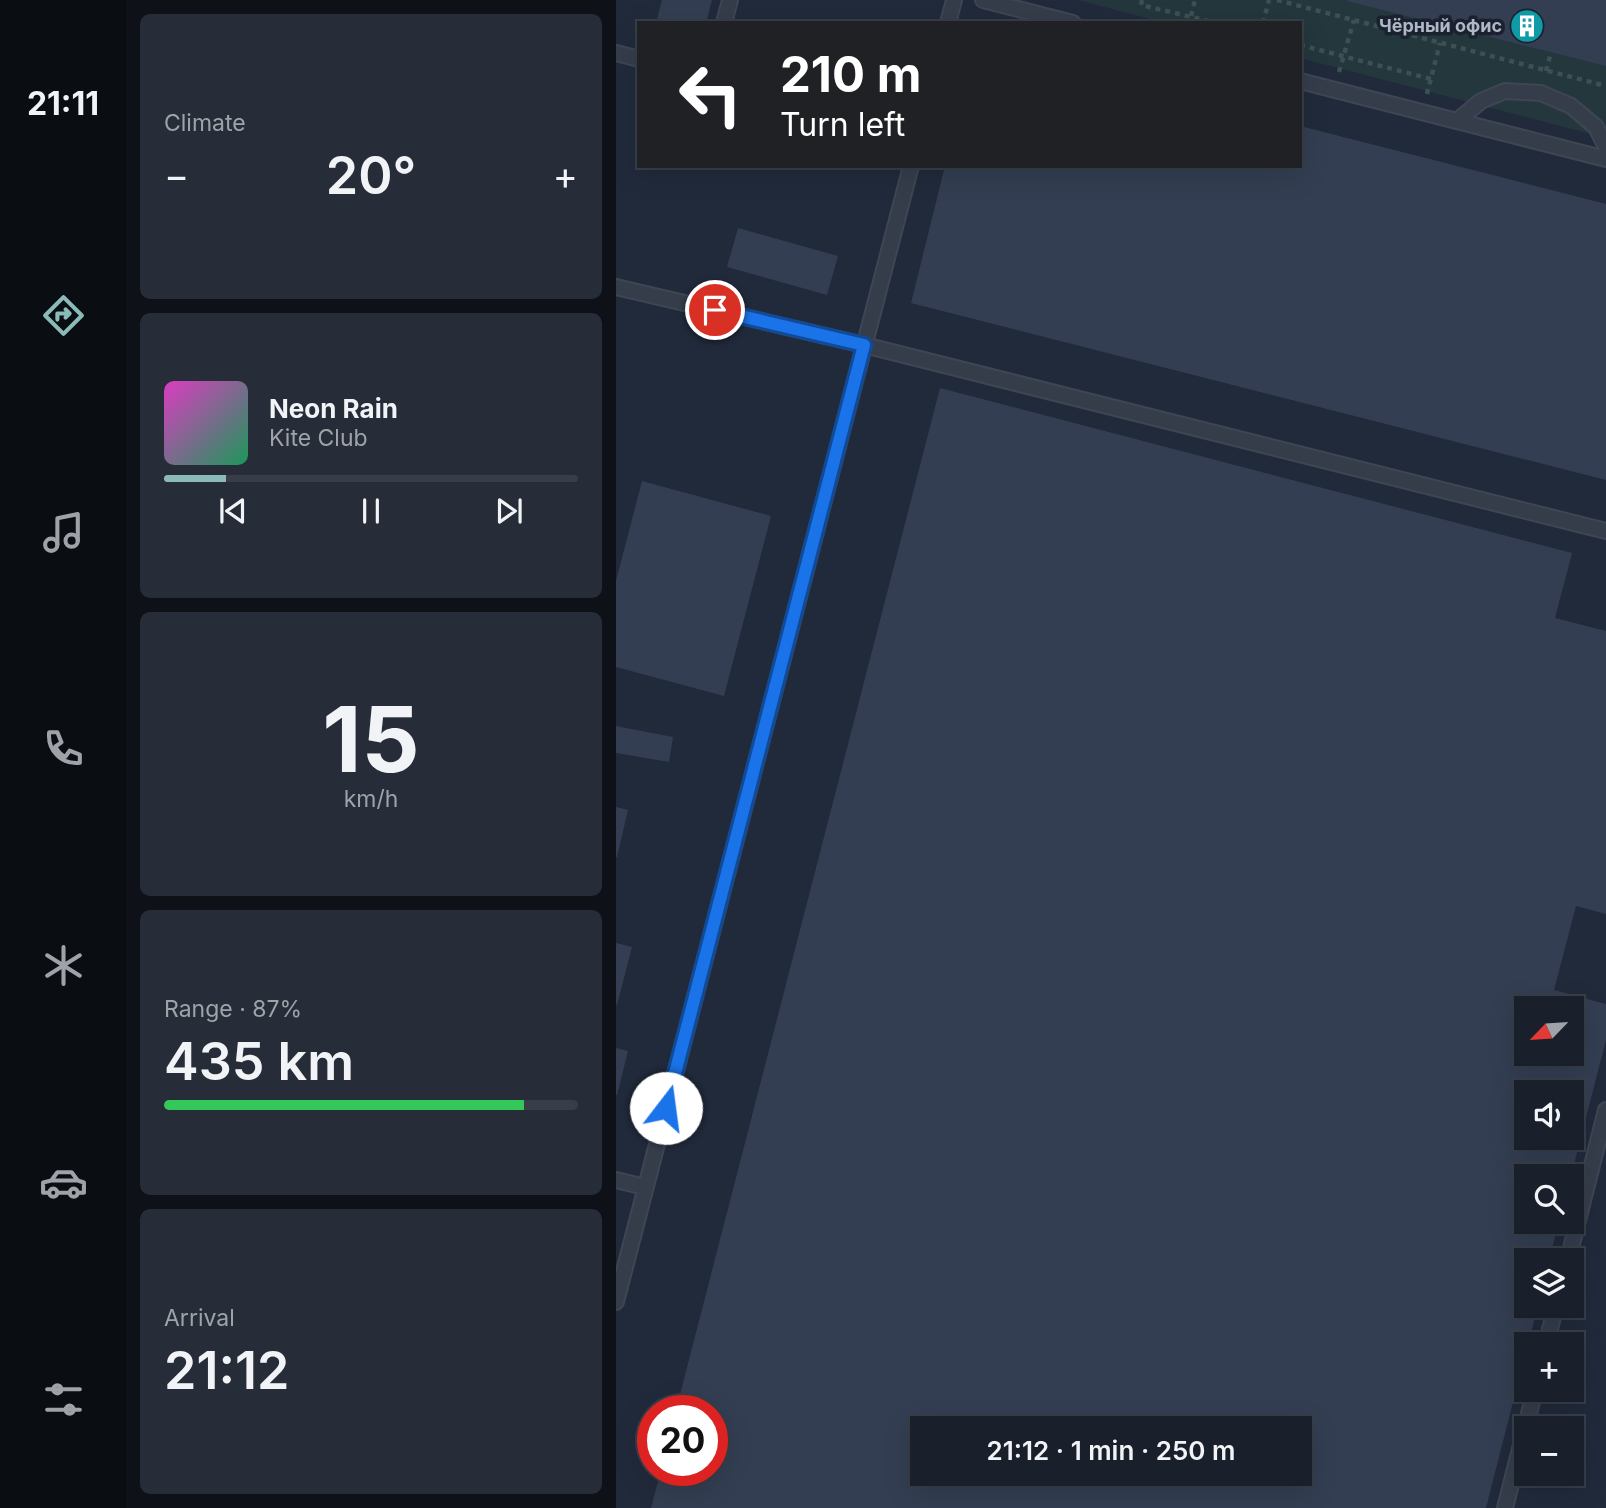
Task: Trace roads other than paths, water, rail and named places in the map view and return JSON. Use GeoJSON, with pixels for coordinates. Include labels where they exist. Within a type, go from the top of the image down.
{"type":"FeatureCollection","features":[{"type":"Feature","properties":{"kind":"lane"},"geometry":{"type":"LineString","coordinates":[[725,21],[730,0]]}},
{"type":"Feature","properties":{"kind":"lane"},"geometry":{"type":"LineString","coordinates":[[949,21],[954,0]]}},
{"type":"Feature","properties":{"kind":"lane"},"geometry":{"type":"LineString","coordinates":[[983,0],[1065,21]]}},
{"type":"Feature","properties":{"kind":"lane"},"geometry":{"type":"LineString","coordinates":[[616,53],[637,58]]}},
{"type":"Feature","properties":{"kind":"lane"},"geometry":{"type":"LineString","coordinates":[[1302,81],[1606,159]]}},
{"type":"Feature","properties":{"kind":"lane"},"geometry":{"type":"LineString","coordinates":[[1457,121],[1481,101],[1505,92],[1541,93],[1571,106],[1596,127],[1606,147]]}},
{"type":"Feature","properties":{"kind":"lane"},"geometry":{"type":"LineString","coordinates":[[616,1302],[910,168]]}},
{"type":"Feature","properties":{"kind":"lane"},"geometry":{"type":"LineString","coordinates":[[616,287],[864,345],[1606,531]]}},
{"type":"Feature","properties":{"kind":"lane"},"geometry":{"type":"LineString","coordinates":[[1571,1248],[1606,1110]]}},
{"type":"Feature","properties":{"kind":"lane"},"geometry":{"type":"LineString","coordinates":[[616,1180],[645,1187]]}},
{"type":"Feature","properties":{"kind":"lane"},"geometry":{"type":"LineString","coordinates":[[1505,1508],[1532,1402]]}},
{"type":"Feature","properties":{"kind":"place","name":"Чёрный офис"},"geometry":{"type":"Point","coordinates":[1527,26]}}]}
